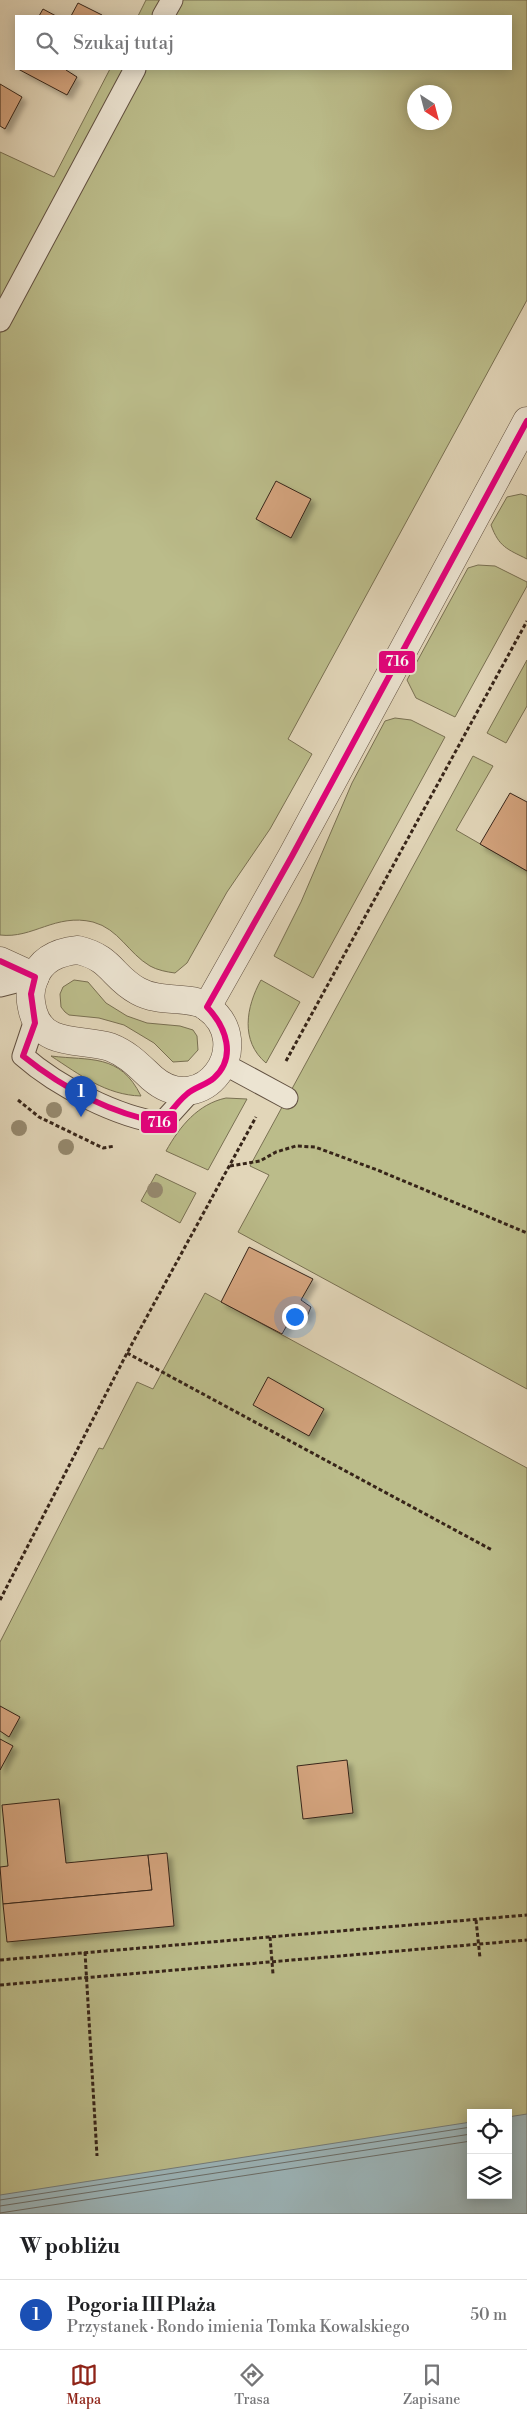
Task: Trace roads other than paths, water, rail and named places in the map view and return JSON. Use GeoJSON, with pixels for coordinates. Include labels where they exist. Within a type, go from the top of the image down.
{"type":"FeatureCollection","features":[{"type":"Feature","properties":{"kind":"street"},"geometry":{"type":"LineString","coordinates":[[207,1007],[292,856],[527,422]]}},
{"type":"Feature","properties":{"kind":"street"},"geometry":{"type":"LineString","coordinates":[[78,950],[103,959],[129,985],[148,996],[160,1000],[200,1003],[207,1007],[222,1024],[227,1037],[228,1049],[224,1064],[216,1076],[205,1086],[191,1091],[176,1091],[166,1088],[132,1059],[111,1048],[99,1044],[65,1041],[54,1037],[35,1020],[30,1000],[30,988],[34,976],[51,957],[63,952],[78,950]]}},
{"type":"Feature","properties":{"kind":"street"},"geometry":{"type":"LineString","coordinates":[[0,962],[34,976]]}},
{"type":"Feature","properties":{"kind":"lane"},"geometry":{"type":"LineString","coordinates":[[164,15],[172,0]]}},
{"type":"Feature","properties":{"kind":"lane"},"geometry":{"type":"LineString","coordinates":[[0,321],[134,70]]}},
{"type":"Feature","properties":{"kind":"lane"},"geometry":{"type":"LineString","coordinates":[[0,986],[34,976]]}},
{"type":"Feature","properties":{"kind":"lane"},"geometry":{"type":"LineString","coordinates":[[35,1020],[23,1056],[55,1081],[88,1097],[134,1117],[162,1123],[191,1091]]}},
{"type":"Feature","properties":{"kind":"lane"},"geometry":{"type":"LineString","coordinates":[[224,1064],[279,1094]]}},
{"type":"Feature","properties":{"kind":"water"},"geometry":{"type":"Polygon","coordinates":[[[527,2114],[527,2214],[0,2214],[0,2195],[467,2123],[467,2199],[512,2199],[512,2116],[527,2114]]]}},
{"type":"Feature","properties":{"kind":"place","name":"Pogoria III Plaża"},"geometry":{"type":"Point","coordinates":[81,1117]}}]}
